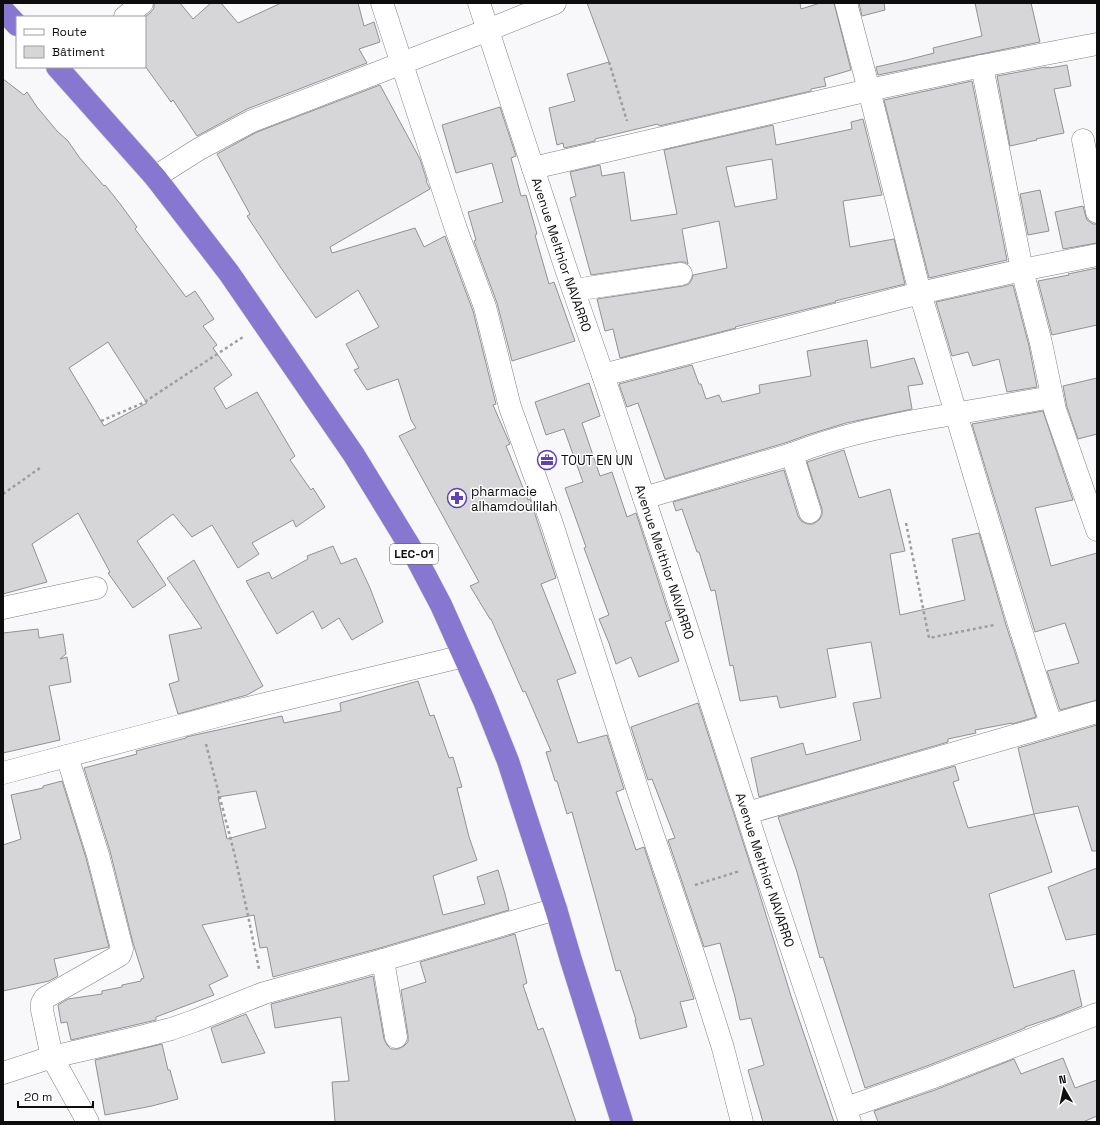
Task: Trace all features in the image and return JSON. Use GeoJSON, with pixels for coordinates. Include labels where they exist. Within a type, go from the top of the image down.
{"type":"FeatureCollection","features":[{"type":"Feature","properties":{"kind":"highway"},"geometry":{"type":"LineString","coordinates":[[3,10],[16,24]]}},
{"type":"Feature","properties":{"kind":"highway","name":"LEC-01"},"geometry":{"type":"LineString","coordinates":[[59,68],[155,177],[229,273],[354,455],[412,550],[441,605],[484,701],[508,761],[556,909],[573,968],[622,1122]]}},
{"type":"Feature","properties":{"kind":"street"},"geometry":{"type":"LineString","coordinates":[[125,16],[142,3]]}},
{"type":"Feature","properties":{"kind":"street"},"geometry":{"type":"LineString","coordinates":[[382,3],[456,229],[485,307],[510,407],[552,524],[638,789],[673,891],[723,1048],[742,1122]]}},
{"type":"Feature","properties":{"kind":"street","name":"Avenue Melthior NAVARRO"},"geometry":{"type":"LineString","coordinates":[[478,3],[644,498],[763,864],[848,1115]]}},
{"type":"Feature","properties":{"kind":"street"},"geometry":{"type":"LineString","coordinates":[[155,177],[199,149],[252,121],[555,3]]}},
{"type":"Feature","properties":{"kind":"street"},"geometry":{"type":"LineString","coordinates":[[846,3],[920,293],[1018,621],[1051,724]]}},
{"type":"Feature","properties":{"kind":"street"},"geometry":{"type":"LineString","coordinates":[[533,168],[869,90],[1097,44]]}},
{"type":"Feature","properties":{"kind":"street"},"geometry":{"type":"LineString","coordinates":[[982,66],[1022,270],[1041,344],[1055,410],[1097,530]]}},
{"type":"Feature","properties":{"kind":"street"},"geometry":{"type":"LineString","coordinates":[[1083,140],[1097,212]]}},
{"type":"Feature","properties":{"kind":"street"},"geometry":{"type":"LineString","coordinates":[[603,375],[920,293],[1097,255]]}},
{"type":"Feature","properties":{"kind":"street"},"geometry":{"type":"LineString","coordinates":[[574,290],[681,274]]}},
{"type":"Feature","properties":{"kind":"street"},"geometry":{"type":"LineString","coordinates":[[644,498],[792,454],[840,437],[908,422],[1052,397]]}},
{"type":"Feature","properties":{"kind":"street"},"geometry":{"type":"LineString","coordinates":[[792,454],[810,512]]}},
{"type":"Feature","properties":{"kind":"street"},"geometry":{"type":"LineString","coordinates":[[3,608],[96,588]]}},
{"type":"Feature","properties":{"kind":"street"},"geometry":{"type":"LineString","coordinates":[[3,773],[200,721],[464,656]]}},
{"type":"Feature","properties":{"kind":"street"},"geometry":{"type":"LineString","coordinates":[[747,813],[1051,724],[1097,712]]}},
{"type":"Feature","properties":{"kind":"street"},"geometry":{"type":"LineString","coordinates":[[68,756],[98,855],[122,949],[120,955],[45,998],[42,1003],[42,1010],[52,1057],[88,1122]]}},
{"type":"Feature","properties":{"kind":"street"},"geometry":{"type":"LineString","coordinates":[[3,1073],[52,1057],[171,1029],[264,993],[556,909]]}},
{"type":"Feature","properties":{"kind":"street"},"geometry":{"type":"LineString","coordinates":[[383,960],[396,1037]]}},
{"type":"Feature","properties":{"kind":"street"},"geometry":{"type":"LineString","coordinates":[[848,1115],[931,1078],[1097,1014]]}},
{"type":"Feature","properties":{"kind":"path"},"geometry":{"type":"LineString","coordinates":[[609,62],[634,144]]}},
{"type":"Feature","properties":{"kind":"path"},"geometry":{"type":"LineString","coordinates":[[101,421],[142,403],[263,323]]}},
{"type":"Feature","properties":{"kind":"path"},"geometry":{"type":"LineString","coordinates":[[3,494],[14,488],[40,468]]}},
{"type":"Feature","properties":{"kind":"path"},"geometry":{"type":"LineString","coordinates":[[906,522],[929,638],[1018,621]]}},
{"type":"Feature","properties":{"kind":"path"},"geometry":{"type":"LineString","coordinates":[[200,721],[234,852],[264,993]]}},
{"type":"Feature","properties":{"kind":"path"},"geometry":{"type":"LineString","coordinates":[[673,891],[763,864]]}},
{"type":"Feature","properties":{"kind":"building"},"geometry":{"type":"Polygon","coordinates":[[[154,3],[180,3],[193,19],[211,3],[221,3],[238,23],[281,3],[358,3],[364,26],[374,22],[380,42],[359,49],[367,63],[247,109],[197,136],[173,100],[171,102],[146,67],[146,16],[154,8],[154,3]]]}},
{"type":"Feature","properties":{"kind":"building"},"geometry":{"type":"Polygon","coordinates":[[[587,3],[800,3],[801,9],[820,3],[834,3],[851,70],[824,78],[826,86],[811,89],[811,91],[659,126],[658,124],[564,148],[563,143],[557,145],[549,108],[575,101],[567,74],[609,62],[587,3]]]}},
{"type":"Feature","properties":{"kind":"building"},"geometry":{"type":"Polygon","coordinates":[[[859,3],[884,3],[885,10],[862,16],[859,3]]]}},
{"type":"Feature","properties":{"kind":"building"},"geometry":{"type":"Polygon","coordinates":[[[975,3],[1031,3],[1040,42],[878,75],[876,67],[934,53],[933,48],[982,36],[975,3]]]}},
{"type":"Feature","properties":{"kind":"building"},"geometry":{"type":"Polygon","coordinates":[[[1067,65],[1071,86],[1054,89],[1064,133],[1010,146],[997,76],[1046,67],[1049,68],[1067,65]]]}},
{"type":"Feature","properties":{"kind":"building"},"geometry":{"type":"Polygon","coordinates":[[[3,79],[24,95],[27,92],[37,107],[57,131],[68,141],[79,157],[121,205],[137,227],[135,229],[186,297],[195,291],[214,319],[203,326],[217,345],[213,348],[232,375],[214,388],[226,409],[257,392],[295,456],[290,460],[311,490],[313,488],[325,507],[296,527],[293,520],[252,543],[259,554],[238,568],[212,525],[192,537],[173,514],[137,541],[166,585],[133,608],[108,573],[110,572],[78,513],[32,544],[47,582],[3,594],[3,79]],[[108,342],[69,368],[104,426],[147,403],[108,342]]]}},
{"type":"Feature","properties":{"kind":"building"},"geometry":{"type":"Polygon","coordinates":[[[972,81],[1007,260],[929,278],[884,100],[972,81]]]}},
{"type":"Feature","properties":{"kind":"building"},"geometry":{"type":"Polygon","coordinates":[[[380,85],[420,159],[426,181],[430,189],[330,247],[332,253],[415,228],[424,247],[445,236],[473,311],[496,404],[493,405],[510,444],[506,446],[528,500],[530,499],[556,578],[541,584],[576,673],[557,680],[578,743],[607,735],[624,789],[616,792],[636,850],[644,847],[694,999],[680,1002],[687,1027],[640,1039],[636,1020],[620,970],[616,971],[572,812],[567,814],[546,752],[551,751],[491,619],[470,586],[479,582],[399,436],[416,428],[411,420],[398,379],[367,390],[354,370],[359,368],[346,344],[379,327],[358,290],[316,318],[247,216],[250,214],[217,154],[257,132],[380,85]]]}},
{"type":"Feature","properties":{"kind":"building"},"geometry":{"type":"Polygon","coordinates":[[[500,107],[516,156],[511,158],[521,196],[526,195],[537,234],[535,235],[549,284],[554,282],[575,341],[512,361],[497,303],[474,241],[476,240],[468,212],[503,202],[492,163],[456,173],[442,125],[500,107]]]}},
{"type":"Feature","properties":{"kind":"building"},"geometry":{"type":"Polygon","coordinates":[[[863,119],[882,195],[843,201],[850,247],[894,239],[905,284],[620,358],[613,329],[605,331],[597,299],[683,286],[689,284],[693,275],[727,268],[719,221],[682,229],[688,264],[685,262],[679,262],[591,275],[570,198],[576,196],[570,172],[600,165],[602,176],[624,172],[631,221],[677,214],[664,150],[773,125],[776,145],[852,129],[851,122],[863,119]],[[772,159],[726,167],[735,207],[777,199],[772,159]]]}},
{"type":"Feature","properties":{"kind":"building"},"geometry":{"type":"Polygon","coordinates":[[[1040,190],[1049,231],[1028,235],[1020,194],[1040,190]]]}},
{"type":"Feature","properties":{"kind":"building"},"geometry":{"type":"Polygon","coordinates":[[[1083,206],[1087,220],[1093,224],[1097,224],[1097,243],[1063,249],[1055,212],[1083,206]]]}},
{"type":"Feature","properties":{"kind":"building"},"geometry":{"type":"Polygon","coordinates":[[[1097,268],[1097,325],[1052,335],[1038,281],[1097,268]]]}},
{"type":"Feature","properties":{"kind":"building"},"geometry":{"type":"Polygon","coordinates":[[[1013,285],[1029,346],[1037,387],[1007,392],[999,359],[973,366],[968,352],[952,356],[936,302],[1013,285]]]}},
{"type":"Feature","properties":{"kind":"building"},"geometry":{"type":"Polygon","coordinates":[[[867,340],[871,368],[914,358],[923,384],[908,386],[912,409],[846,423],[665,479],[638,403],[627,407],[619,384],[692,365],[706,399],[719,395],[722,402],[760,393],[759,385],[811,376],[807,351],[867,340]]]}},
{"type":"Feature","properties":{"kind":"building"},"geometry":{"type":"Polygon","coordinates":[[[1097,378],[1097,434],[1078,439],[1067,407],[1063,386],[1097,378]]]}},
{"type":"Feature","properties":{"kind":"building"},"geometry":{"type":"Polygon","coordinates":[[[589,383],[600,416],[582,423],[600,476],[612,472],[627,517],[636,513],[671,620],[665,622],[679,661],[639,677],[631,657],[616,664],[599,619],[609,615],[584,548],[586,547],[565,488],[583,482],[564,429],[546,435],[535,402],[589,383]]]}},
{"type":"Feature","properties":{"kind":"building"},"geometry":{"type":"Polygon","coordinates":[[[1043,411],[1073,500],[1035,508],[1051,566],[1097,553],[1097,700],[1060,710],[1047,671],[1079,663],[1065,623],[1035,632],[972,424],[1043,411]]]}},
{"type":"Feature","properties":{"kind":"building"},"geometry":{"type":"Polygon","coordinates":[[[844,450],[859,498],[890,489],[905,551],[890,554],[900,615],[965,600],[952,539],[979,533],[1006,625],[1036,717],[1012,724],[975,730],[976,733],[948,739],[948,742],[759,797],[751,758],[803,743],[806,755],[861,740],[853,703],[881,698],[871,642],[827,649],[836,697],[780,708],[777,696],[740,701],[733,665],[730,666],[715,590],[711,591],[699,552],[697,552],[682,509],[676,511],[673,502],[784,470],[798,516],[801,521],[807,524],[813,524],[819,520],[822,515],[822,509],[807,462],[844,450]]]}},
{"type":"Feature","properties":{"kind":"building"},"geometry":{"type":"Polygon","coordinates":[[[333,546],[341,564],[356,558],[370,588],[383,622],[352,640],[339,618],[322,629],[313,611],[277,634],[246,581],[269,572],[272,579],[308,559],[307,556],[333,546]]]}},
{"type":"Feature","properties":{"kind":"building"},"geometry":{"type":"Polygon","coordinates":[[[194,560],[263,686],[247,695],[178,714],[169,684],[179,681],[169,635],[202,628],[167,578],[194,560]]]}},
{"type":"Feature","properties":{"kind":"building"},"geometry":{"type":"Polygon","coordinates":[[[38,629],[39,638],[63,634],[66,654],[60,659],[67,657],[71,682],[49,686],[60,740],[3,753],[3,633],[38,629]]]}},
{"type":"Feature","properties":{"kind":"building"},"geometry":{"type":"Polygon","coordinates":[[[418,681],[430,716],[434,715],[449,758],[453,757],[462,787],[457,788],[469,837],[477,860],[433,876],[443,915],[485,904],[477,877],[498,870],[509,910],[380,948],[273,977],[267,947],[260,948],[254,915],[202,925],[228,976],[209,985],[214,995],[156,1017],[156,1020],[71,1040],[67,1022],[61,1023],[58,1005],[68,999],[102,994],[102,991],[122,987],[122,985],[141,981],[141,979],[144,978],[133,943],[110,851],[84,768],[137,754],[136,751],[204,733],[282,716],[284,723],[341,711],[340,703],[418,681]],[[256,791],[218,797],[227,839],[266,828],[256,791]]]}},
{"type":"Feature","properties":{"kind":"building"},"geometry":{"type":"Polygon","coordinates":[[[698,703],[791,996],[834,1122],[763,1122],[748,1070],[764,1065],[751,1018],[740,1020],[720,943],[704,947],[668,840],[675,838],[652,779],[648,780],[631,727],[698,703]]]}},
{"type":"Feature","properties":{"kind":"building"},"geometry":{"type":"Polygon","coordinates":[[[1097,725],[1097,851],[1092,851],[1078,806],[1034,814],[1018,748],[1097,725]]]}},
{"type":"Feature","properties":{"kind":"building"},"geometry":{"type":"Polygon","coordinates":[[[955,766],[959,780],[953,782],[968,828],[1034,814],[1052,872],[989,894],[1014,988],[1074,970],[1082,1006],[927,1066],[865,1088],[823,957],[820,958],[797,872],[778,817],[955,766]]]}},
{"type":"Feature","properties":{"kind":"building"},"geometry":{"type":"Polygon","coordinates":[[[62,781],[86,858],[109,947],[54,959],[58,976],[49,981],[3,991],[3,845],[21,839],[11,795],[43,788],[43,786],[62,781]]]}},
{"type":"Feature","properties":{"kind":"building"},"geometry":{"type":"Polygon","coordinates":[[[1097,868],[1097,934],[1066,940],[1048,887],[1097,868]]]}},
{"type":"Feature","properties":{"kind":"building"},"geometry":{"type":"Polygon","coordinates":[[[515,934],[527,983],[523,985],[538,1030],[543,1028],[576,1122],[335,1122],[332,1082],[349,1081],[341,1017],[275,1028],[271,1004],[373,976],[384,1039],[391,1049],[398,1049],[408,1042],[401,990],[426,982],[420,962],[515,934]]]}},
{"type":"Feature","properties":{"kind":"building"},"geometry":{"type":"Polygon","coordinates":[[[246,1014],[265,1053],[222,1063],[211,1028],[246,1014]]]}},
{"type":"Feature","properties":{"kind":"building"},"geometry":{"type":"Polygon","coordinates":[[[162,1044],[168,1070],[170,1070],[178,1099],[152,1106],[105,1115],[95,1060],[162,1044]]]}},
{"type":"Feature","properties":{"kind":"building"},"geometry":{"type":"Polygon","coordinates":[[[1063,1058],[1075,1088],[1097,1080],[1097,1116],[1083,1122],[878,1122],[874,1111],[935,1090],[1014,1059],[1021,1074],[1063,1058]]]}},
{"type":"Feature","properties":{"kind":"place","name":"TOUT EN UN"},"geometry":{"type":"Point","coordinates":[547,460]}},
{"type":"Feature","properties":{"kind":"place","name":"pharmacie alhamdoulilah"},"geometry":{"type":"Point","coordinates":[457,498]}}]}
